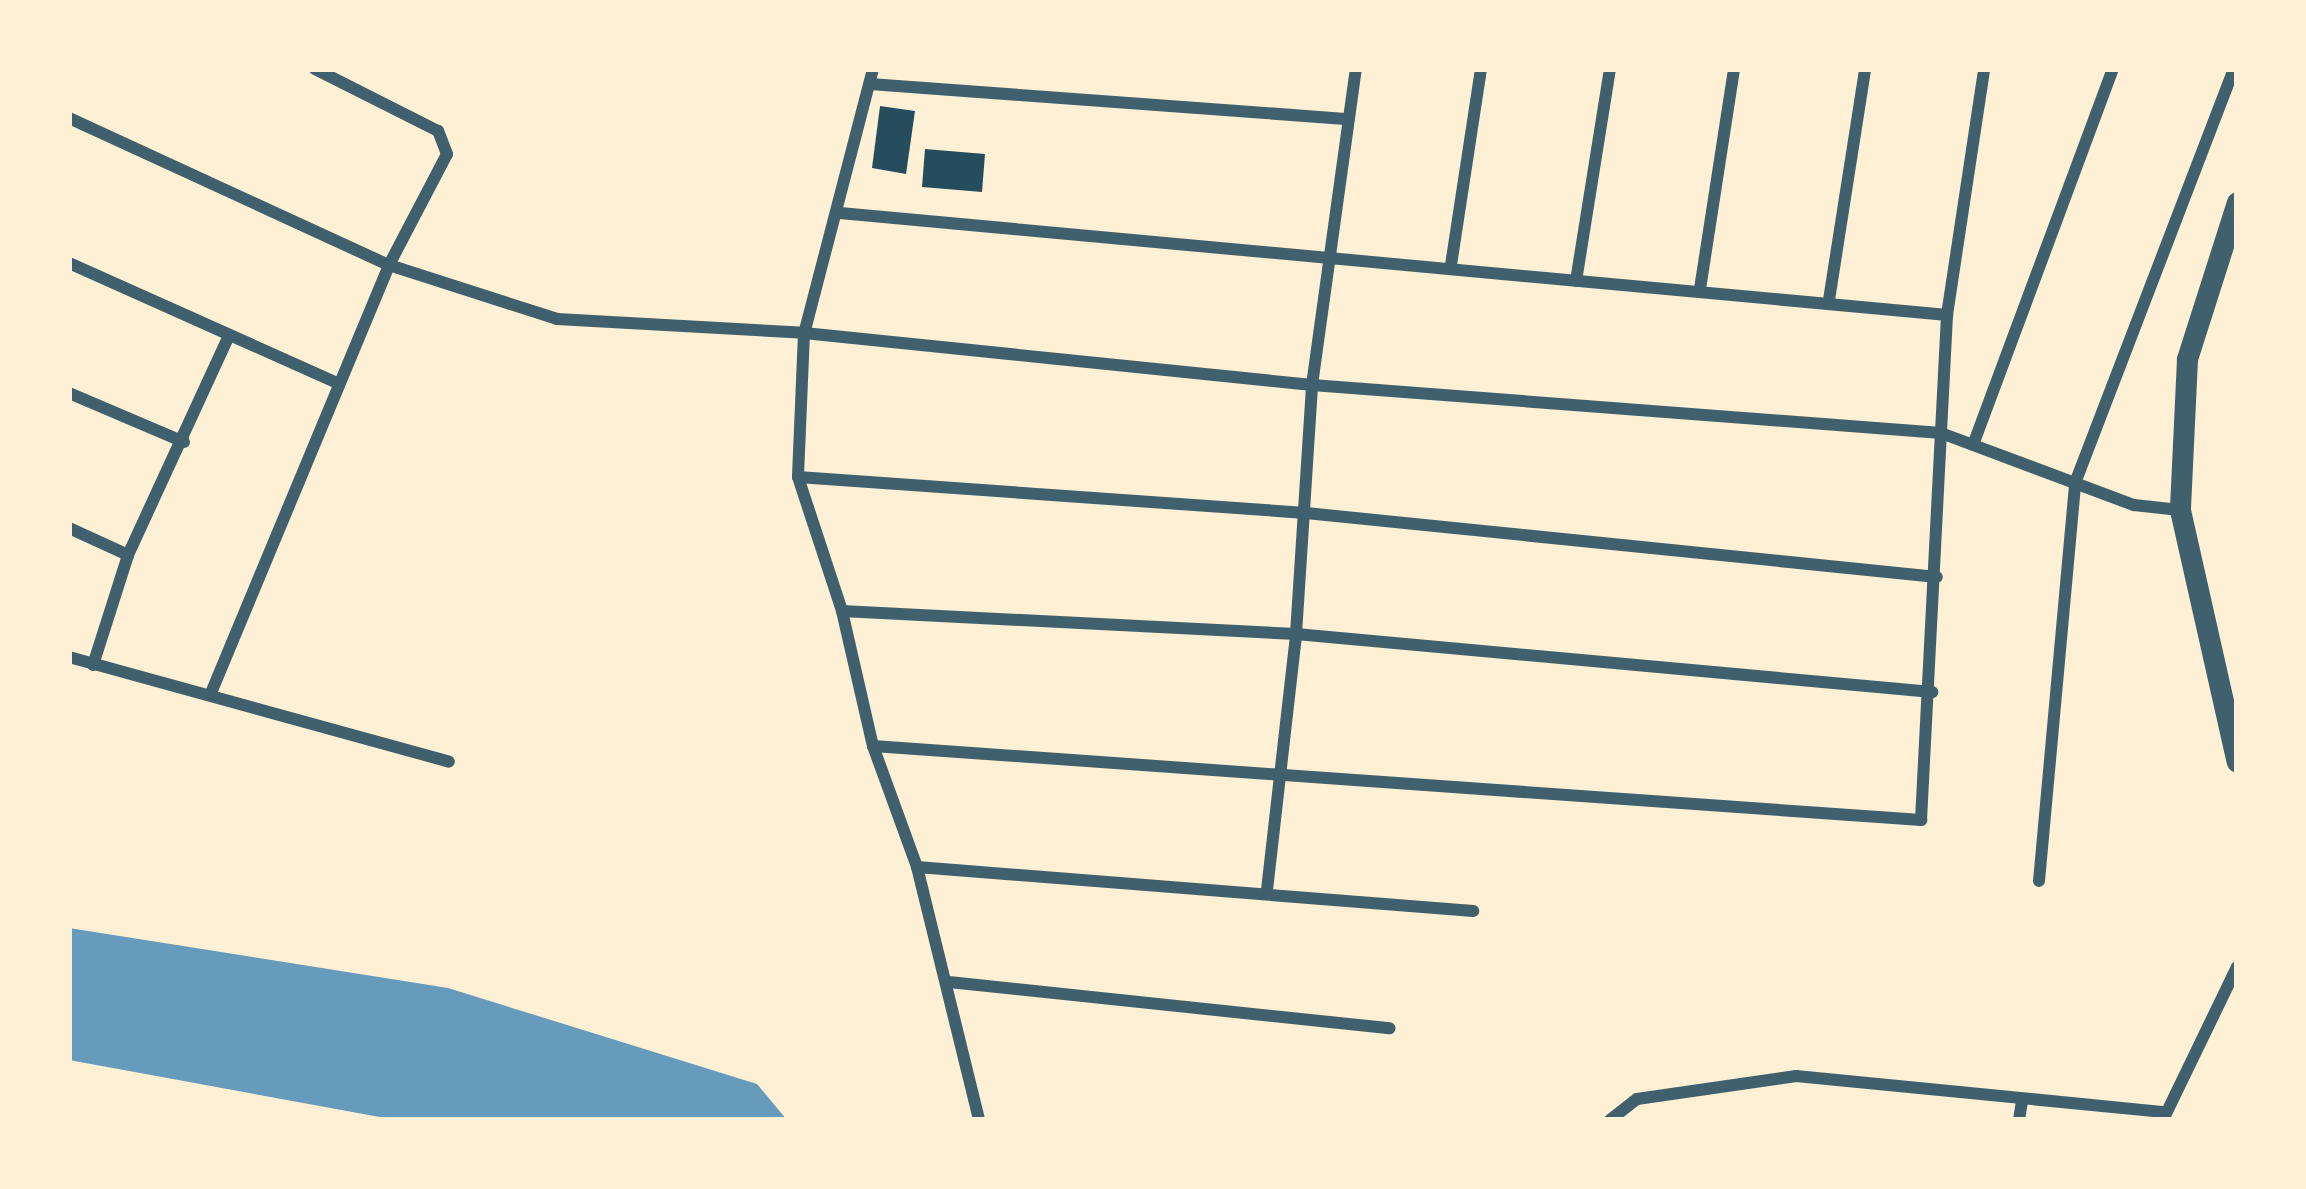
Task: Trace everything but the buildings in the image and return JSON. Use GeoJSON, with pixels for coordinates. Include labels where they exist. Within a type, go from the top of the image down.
{"type":"FeatureCollection","features":[{"type":"Feature","properties":{"kind":"street"},"geometry":{"type":"LineString","coordinates":[[211,693],[389,266],[448,154],[438,130],[315,69]]}},
{"type":"Feature","properties":{"kind":"street"},"geometry":{"type":"LineString","coordinates":[[1267,890],[1277,769],[1296,634],[1312,385],[1356,69]]}},
{"type":"Feature","properties":{"kind":"street"},"geometry":{"type":"LineString","coordinates":[[1450,265],[1480,69]]}},
{"type":"Feature","properties":{"kind":"street"},"geometry":{"type":"LineString","coordinates":[[1576,280],[1610,69]]}},
{"type":"Feature","properties":{"kind":"street"},"geometry":{"type":"LineString","coordinates":[[1700,289],[1733,69]]}},
{"type":"Feature","properties":{"kind":"street"},"geometry":{"type":"LineString","coordinates":[[1829,300],[1865,69]]}},
{"type":"Feature","properties":{"kind":"street"},"geometry":{"type":"LineString","coordinates":[[873,746],[1277,769],[1921,820],[1932,692],[1947,315],[1984,69]]}},
{"type":"Feature","properties":{"kind":"street"},"geometry":{"type":"LineString","coordinates":[[1973,445],[2114,69]]}},
{"type":"Feature","properties":{"kind":"street"},"geometry":{"type":"LineString","coordinates":[[2039,881],[2075,483],[2234,69]]}},
{"type":"Feature","properties":{"kind":"street"},"geometry":{"type":"LineString","coordinates":[[980,1120],[917,867],[873,746],[842,611],[798,477],[804,333],[871,76],[1349,119]]}},
{"type":"Feature","properties":{"kind":"street"},"geometry":{"type":"LineString","coordinates":[[69,118],[389,266],[557,319],[804,333],[1312,385],[1941,433],[2134,505],[2180,510]]}},
{"type":"Feature","properties":{"kind":"street"},"geometry":{"type":"LineString","coordinates":[[2237,202],[2187,359],[2180,510],[2237,762]]}},
{"type":"Feature","properties":{"kind":"street"},"geometry":{"type":"LineString","coordinates":[[839,213],[1326,262],[1450,265],[1947,315]]}},
{"type":"Feature","properties":{"kind":"street"},"geometry":{"type":"LineString","coordinates":[[69,263],[339,383]]}},
{"type":"Feature","properties":{"kind":"street"},"geometry":{"type":"LineString","coordinates":[[93,665],[128,554],[184,442],[229,335]]}},
{"type":"Feature","properties":{"kind":"street"},"geometry":{"type":"LineString","coordinates":[[69,393],[184,442]]}},
{"type":"Feature","properties":{"kind":"street"},"geometry":{"type":"LineString","coordinates":[[798,477],[1306,513],[1937,577]]}},
{"type":"Feature","properties":{"kind":"street"},"geometry":{"type":"LineString","coordinates":[[69,528],[128,554]]}},
{"type":"Feature","properties":{"kind":"street"},"geometry":{"type":"LineString","coordinates":[[842,611],[1296,634],[1932,692]]}},
{"type":"Feature","properties":{"kind":"street"},"geometry":{"type":"LineString","coordinates":[[69,657],[448,762]]}},
{"type":"Feature","properties":{"kind":"street"},"geometry":{"type":"LineString","coordinates":[[917,867],[1267,890],[1473,911]]}},
{"type":"Feature","properties":{"kind":"street"},"geometry":{"type":"LineString","coordinates":[[1610,1120],[1637,1099],[1796,1076],[2164,1116],[2237,967]]}},
{"type":"Feature","properties":{"kind":"street"},"geometry":{"type":"LineString","coordinates":[[949,982],[1390,1028]]}},
{"type":"Feature","properties":{"kind":"street"},"geometry":{"type":"LineString","coordinates":[[1637,1099],[1641,1120]]}},
{"type":"Feature","properties":{"kind":"street"},"geometry":{"type":"LineString","coordinates":[[2019,1120],[2022,1101]]}},
{"type":"Feature","properties":{"kind":"water"},"geometry":{"type":"Polygon","coordinates":[[[69,928],[448,988],[757,1084],[787,1120],[396,1120],[69,1060],[69,928]]]}}]}
